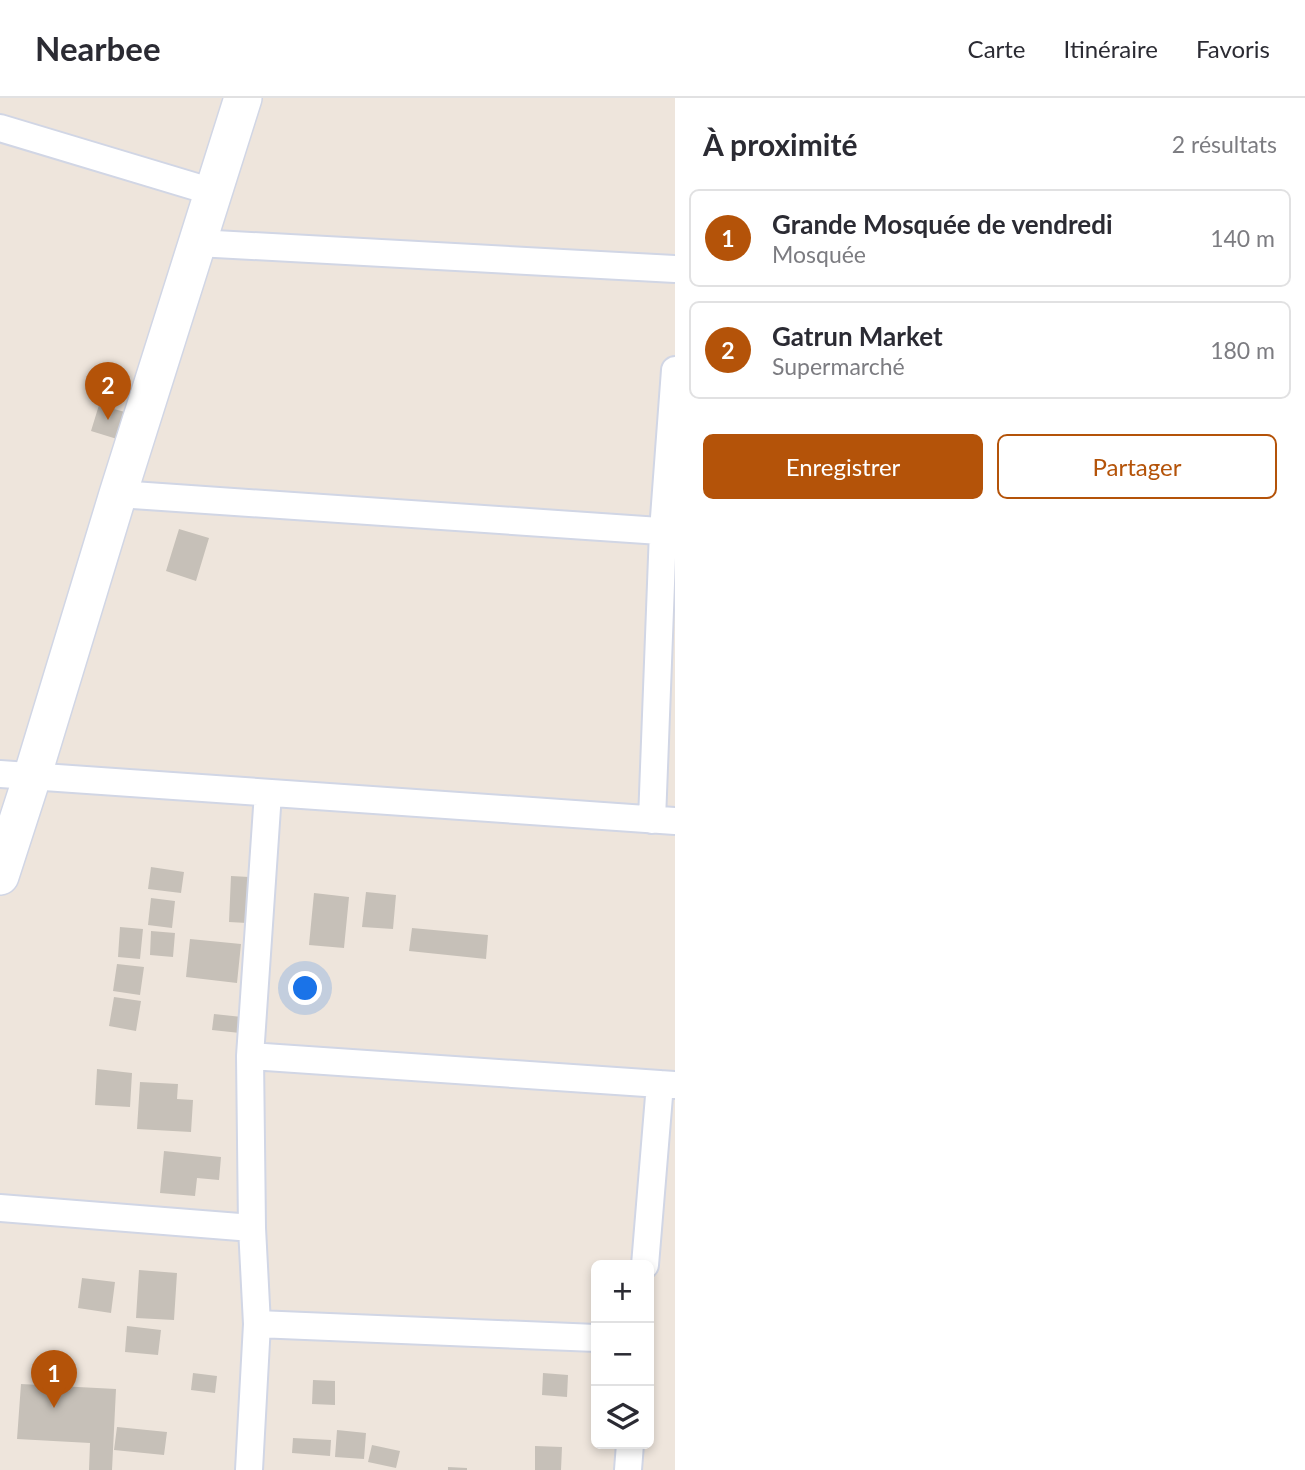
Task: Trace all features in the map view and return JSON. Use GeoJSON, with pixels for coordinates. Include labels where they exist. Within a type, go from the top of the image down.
{"type":"FeatureCollection","features":[{"type":"Feature","properties":{"kind":"street"},"geometry":{"type":"LineString","coordinates":[[0,876],[16,776],[118,494],[243,98]]}},
{"type":"Feature","properties":{"kind":"street"},"geometry":{"type":"LineString","coordinates":[[0,128],[213,192]]}},
{"type":"Feature","properties":{"kind":"street"},"geometry":{"type":"LineString","coordinates":[[197,243],[675,269]]}},
{"type":"Feature","properties":{"kind":"street"},"geometry":{"type":"LineString","coordinates":[[16,776],[663,820],[675,370]]}},
{"type":"Feature","properties":{"kind":"street"},"geometry":{"type":"LineString","coordinates":[[118,494],[669,532]]}},
{"type":"Feature","properties":{"kind":"street"},"geometry":{"type":"LineString","coordinates":[[249,1470],[257,1324],[250,1056],[268,793]]}},
{"type":"Feature","properties":{"kind":"street"},"geometry":{"type":"LineString","coordinates":[[250,1056],[667,1085],[646,1260]]}},
{"type":"Feature","properties":{"kind":"street"},"geometry":{"type":"LineString","coordinates":[[0,1208],[253,1228]]}},
{"type":"Feature","properties":{"kind":"street"},"geometry":{"type":"LineString","coordinates":[[257,1324],[591,1338]]}},
{"type":"Feature","properties":{"kind":"street"},"geometry":{"type":"LineString","coordinates":[[628,1470],[630,1449]]}},
{"type":"Feature","properties":{"kind":"building"},"geometry":{"type":"Polygon","coordinates":[[[99,405],[125,412],[117,439],[91,431],[99,405]]]}},
{"type":"Feature","properties":{"kind":"building"},"geometry":{"type":"Polygon","coordinates":[[[179,529],[209,538],[196,581],[166,571],[179,529]]]}},
{"type":"Feature","properties":{"kind":"building"},"geometry":{"type":"Polygon","coordinates":[[[151,867],[184,872],[181,893],[148,889],[151,867]]]}},
{"type":"Feature","properties":{"kind":"building"},"geometry":{"type":"Polygon","coordinates":[[[231,876],[249,877],[247,923],[229,922],[231,876]]]}},
{"type":"Feature","properties":{"kind":"building"},"geometry":{"type":"Polygon","coordinates":[[[366,892],[396,895],[393,929],[362,927],[366,892]]]}},
{"type":"Feature","properties":{"kind":"building"},"geometry":{"type":"Polygon","coordinates":[[[314,893],[349,897],[344,948],[309,945],[314,893]]]}},
{"type":"Feature","properties":{"kind":"building"},"geometry":{"type":"Polygon","coordinates":[[[151,898],[175,901],[172,928],[148,925],[151,898]]]}},
{"type":"Feature","properties":{"kind":"building"},"geometry":{"type":"Polygon","coordinates":[[[120,927],[143,929],[140,959],[118,957],[120,927]]]}},
{"type":"Feature","properties":{"kind":"building"},"geometry":{"type":"Polygon","coordinates":[[[412,928],[488,935],[486,959],[409,951],[412,928]]]}},
{"type":"Feature","properties":{"kind":"building"},"geometry":{"type":"Polygon","coordinates":[[[151,931],[175,933],[173,957],[150,955],[151,931]]]}},
{"type":"Feature","properties":{"kind":"building"},"geometry":{"type":"Polygon","coordinates":[[[190,939],[241,944],[237,983],[186,977],[190,939]]]}},
{"type":"Feature","properties":{"kind":"building"},"geometry":{"type":"Polygon","coordinates":[[[117,964],[144,967],[140,995],[113,991],[117,964]]]}},
{"type":"Feature","properties":{"kind":"building"},"geometry":{"type":"Polygon","coordinates":[[[114,997],[141,1001],[136,1031],[109,1026],[114,997]]]}},
{"type":"Feature","properties":{"kind":"building"},"geometry":{"type":"Polygon","coordinates":[[[214,1014],[242,1017],[240,1033],[212,1030],[214,1014]]]}},
{"type":"Feature","properties":{"kind":"building"},"geometry":{"type":"Polygon","coordinates":[[[97,1069],[132,1073],[130,1107],[95,1105],[97,1069]]]}},
{"type":"Feature","properties":{"kind":"building"},"geometry":{"type":"Polygon","coordinates":[[[140,1082],[178,1084],[177,1099],[193,1100],[191,1132],[137,1129],[140,1082]]]}},
{"type":"Feature","properties":{"kind":"building"},"geometry":{"type":"Polygon","coordinates":[[[164,1151],[221,1157],[219,1180],[197,1178],[195,1196],[160,1193],[164,1151]]]}},
{"type":"Feature","properties":{"kind":"building"},"geometry":{"type":"Polygon","coordinates":[[[139,1270],[177,1273],[174,1320],[136,1318],[139,1270]]]}},
{"type":"Feature","properties":{"kind":"building"},"geometry":{"type":"Polygon","coordinates":[[[82,1278],[115,1282],[111,1313],[78,1308],[82,1278]]]}},
{"type":"Feature","properties":{"kind":"building"},"geometry":{"type":"Polygon","coordinates":[[[127,1326],[161,1330],[158,1355],[125,1352],[127,1326]]]}},
{"type":"Feature","properties":{"kind":"building"},"geometry":{"type":"Polygon","coordinates":[[[193,1373],[217,1376],[215,1393],[191,1390],[193,1373]]]}},
{"type":"Feature","properties":{"kind":"building"},"geometry":{"type":"Polygon","coordinates":[[[543,1373],[568,1375],[567,1397],[542,1395],[543,1373]]]}},
{"type":"Feature","properties":{"kind":"building"},"geometry":{"type":"Polygon","coordinates":[[[313,1380],[335,1381],[335,1405],[312,1404],[313,1380]]]}},
{"type":"Feature","properties":{"kind":"building"},"geometry":{"type":"Polygon","coordinates":[[[21,1384],[116,1389],[112,1470],[89,1470],[90,1443],[17,1439],[21,1384]]]}},
{"type":"Feature","properties":{"kind":"building"},"geometry":{"type":"Polygon","coordinates":[[[117,1427],[167,1432],[164,1455],[114,1450],[117,1427]]]}},
{"type":"Feature","properties":{"kind":"building"},"geometry":{"type":"Polygon","coordinates":[[[337,1430],[366,1433],[364,1459],[335,1457],[337,1430]]]}},
{"type":"Feature","properties":{"kind":"building"},"geometry":{"type":"Polygon","coordinates":[[[293,1438],[331,1440],[330,1456],[292,1453],[293,1438]]]}},
{"type":"Feature","properties":{"kind":"building"},"geometry":{"type":"Polygon","coordinates":[[[372,1445],[400,1451],[396,1468],[368,1462],[372,1445]]]}},
{"type":"Feature","properties":{"kind":"building"},"geometry":{"type":"Polygon","coordinates":[[[535,1446],[562,1447],[561,1470],[535,1470],[535,1446]]]}},
{"type":"Feature","properties":{"kind":"building"},"geometry":{"type":"Polygon","coordinates":[[[448,1467],[467,1468],[467,1470],[448,1470],[448,1467]]]}},
{"type":"Feature","properties":{"kind":"place","name":"Gatrun Market"},"geometry":{"type":"Point","coordinates":[108,420]}},
{"type":"Feature","properties":{"kind":"place","name":"Grande Mosquée de vendredi"},"geometry":{"type":"Point","coordinates":[54,1408]}}]}
